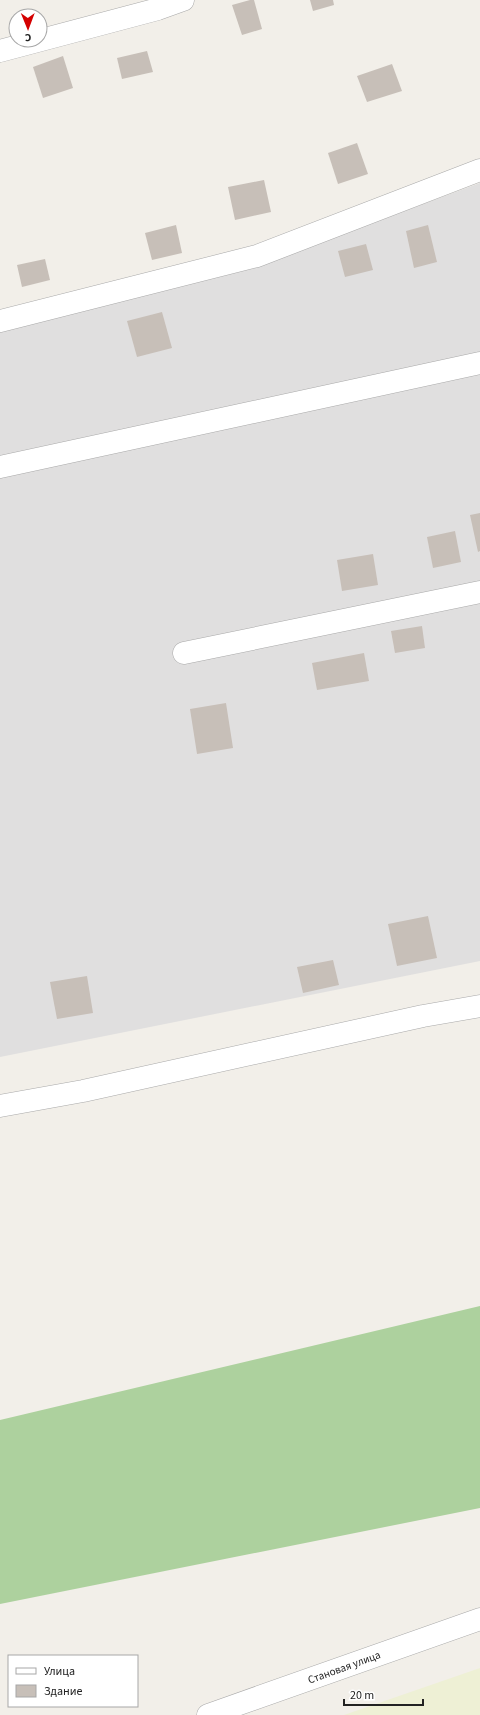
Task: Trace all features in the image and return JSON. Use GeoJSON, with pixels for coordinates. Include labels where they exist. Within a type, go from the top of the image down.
{"type":"FeatureCollection","features":[{"type":"Feature","properties":{"kind":"street"},"geometry":{"type":"LineString","coordinates":[[0,51],[158,9],[183,0]]}},
{"type":"Feature","properties":{"kind":"street"},"geometry":{"type":"LineString","coordinates":[[0,321],[256,256],[480,170]]}},
{"type":"Feature","properties":{"kind":"street"},"geometry":{"type":"LineString","coordinates":[[0,467],[480,362]]}},
{"type":"Feature","properties":{"kind":"street"},"geometry":{"type":"LineString","coordinates":[[184,653],[480,592]]}},
{"type":"Feature","properties":{"kind":"street"},"geometry":{"type":"LineString","coordinates":[[0,1106],[83,1091],[424,1016],[480,1006]]}},
{"type":"Feature","properties":{"kind":"street","name":"Становая улица"},"geometry":{"type":"LineString","coordinates":[[208,1715],[480,1618]]}},
{"type":"Feature","properties":{"kind":"shaded area"},"geometry":{"type":"Polygon","coordinates":[[[480,183],[480,961],[0,1057],[0,332],[258,265],[480,183]]]}},
{"type":"Feature","properties":{"kind":"green space"},"geometry":{"type":"Polygon","coordinates":[[[480,1306],[480,1508],[0,1604],[0,1420],[480,1306]]]}},
{"type":"Feature","properties":{"kind":"green space"},"geometry":{"type":"Polygon","coordinates":[[[480,1668],[480,1715],[344,1715],[480,1668]]]}},
{"type":"Feature","properties":{"kind":"building"},"geometry":{"type":"Polygon","coordinates":[[[254,0],[262,29],[242,35],[232,5],[254,0]]]}},
{"type":"Feature","properties":{"kind":"building"},"geometry":{"type":"Polygon","coordinates":[[[310,0],[333,0],[334,5],[313,11],[310,0]]]}},
{"type":"Feature","properties":{"kind":"building"},"geometry":{"type":"Polygon","coordinates":[[[147,51],[153,72],[122,79],[117,58],[147,51]]]}},
{"type":"Feature","properties":{"kind":"building"},"geometry":{"type":"Polygon","coordinates":[[[63,56],[73,88],[43,98],[33,67],[63,56]]]}},
{"type":"Feature","properties":{"kind":"building"},"geometry":{"type":"Polygon","coordinates":[[[392,64],[402,91],[367,102],[357,76],[392,64]]]}},
{"type":"Feature","properties":{"kind":"building"},"geometry":{"type":"Polygon","coordinates":[[[357,143],[368,174],[338,184],[328,153],[357,143]]]}},
{"type":"Feature","properties":{"kind":"building"},"geometry":{"type":"Polygon","coordinates":[[[264,180],[271,212],[235,220],[228,187],[264,180]]]}},
{"type":"Feature","properties":{"kind":"building"},"geometry":{"type":"Polygon","coordinates":[[[176,225],[182,253],[152,260],[145,233],[176,225]]]}},
{"type":"Feature","properties":{"kind":"building"},"geometry":{"type":"Polygon","coordinates":[[[428,225],[437,262],[414,268],[406,231],[428,225]]]}},
{"type":"Feature","properties":{"kind":"building"},"geometry":{"type":"Polygon","coordinates":[[[366,244],[373,270],[345,277],[338,251],[366,244]]]}},
{"type":"Feature","properties":{"kind":"building"},"geometry":{"type":"Polygon","coordinates":[[[45,259],[50,280],[22,287],[17,265],[45,259]]]}},
{"type":"Feature","properties":{"kind":"building"},"geometry":{"type":"Polygon","coordinates":[[[162,312],[172,348],[137,357],[127,321],[162,312]]]}},
{"type":"Feature","properties":{"kind":"building"},"geometry":{"type":"Polygon","coordinates":[[[480,513],[480,551],[478,552],[470,515],[480,513]]]}},
{"type":"Feature","properties":{"kind":"building"},"geometry":{"type":"Polygon","coordinates":[[[455,531],[461,562],[433,568],[427,537],[455,531]]]}},
{"type":"Feature","properties":{"kind":"building"},"geometry":{"type":"Polygon","coordinates":[[[373,554],[378,585],[342,591],[337,560],[373,554]]]}},
{"type":"Feature","properties":{"kind":"building"},"geometry":{"type":"Polygon","coordinates":[[[422,626],[425,648],[395,653],[391,631],[422,626]]]}},
{"type":"Feature","properties":{"kind":"building"},"geometry":{"type":"Polygon","coordinates":[[[364,653],[369,681],[317,690],[312,663],[364,653]]]}},
{"type":"Feature","properties":{"kind":"building"},"geometry":{"type":"Polygon","coordinates":[[[226,703],[233,748],[197,754],[190,709],[226,703]]]}},
{"type":"Feature","properties":{"kind":"building"},"geometry":{"type":"Polygon","coordinates":[[[428,916],[437,958],[397,966],[388,924],[428,916]]]}},
{"type":"Feature","properties":{"kind":"building"},"geometry":{"type":"Polygon","coordinates":[[[333,960],[339,985],[303,993],[297,967],[333,960]]]}},
{"type":"Feature","properties":{"kind":"building"},"geometry":{"type":"Polygon","coordinates":[[[87,976],[93,1013],[57,1019],[50,982],[87,976]]]}}]}
